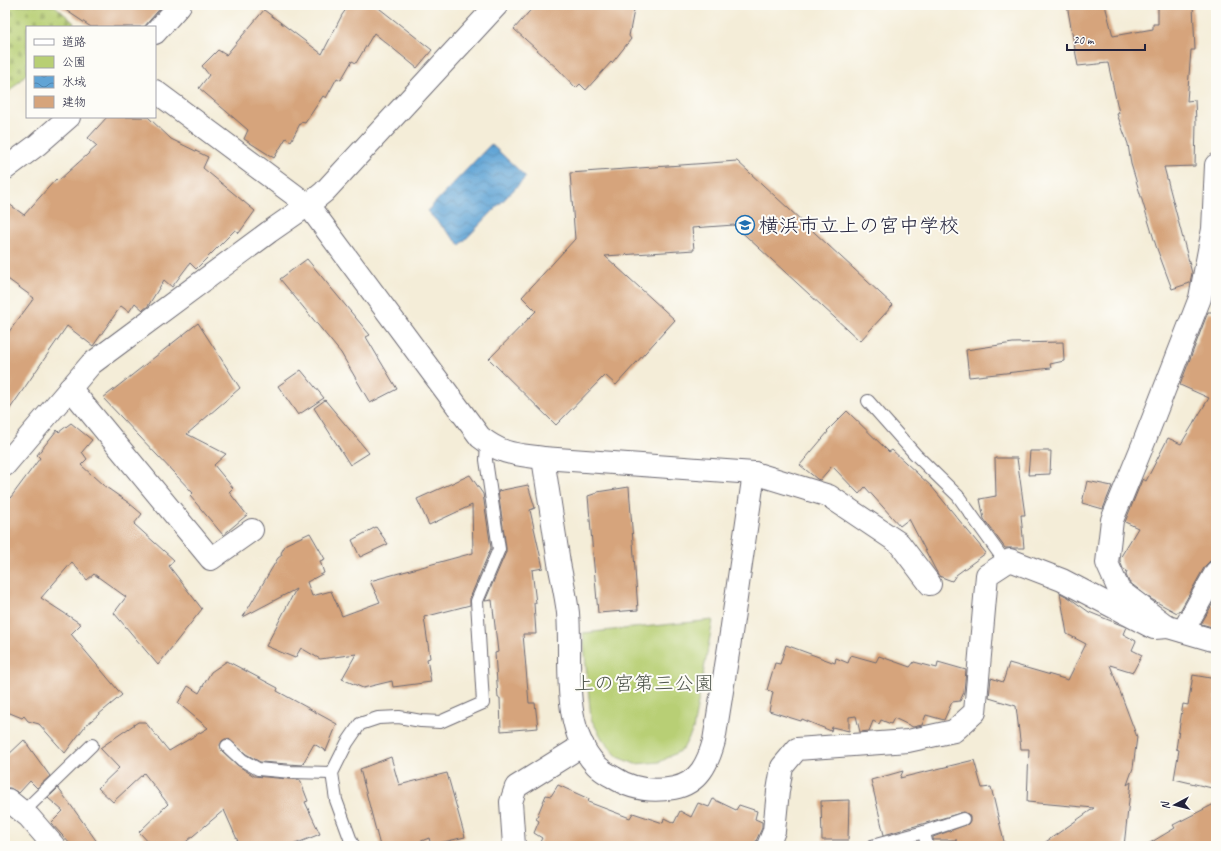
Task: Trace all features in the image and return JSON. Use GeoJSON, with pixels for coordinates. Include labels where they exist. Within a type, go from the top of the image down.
{"type":"FeatureCollection","features":[{"type":"Feature","properties":{"kind":"street"},"geometry":{"type":"LineString","coordinates":[[156,32],[180,5]]}},
{"type":"Feature","properties":{"kind":"street"},"geometry":{"type":"LineString","coordinates":[[5,465],[91,364],[324,192],[497,5]]}},
{"type":"Feature","properties":{"kind":"street"},"geometry":{"type":"LineString","coordinates":[[156,92],[308,205],[480,437],[494,447],[509,453],[542,458],[754,473],[829,496],[899,542],[930,584]]}},
{"type":"Feature","properties":{"kind":"street"},"geometry":{"type":"LineString","coordinates":[[5,169],[37,145],[68,118]]}},
{"type":"Feature","properties":{"kind":"street"},"geometry":{"type":"LineString","coordinates":[[1176,629],[1119,590],[1107,563],[1112,520],[1200,298],[1213,229],[1216,165]]}},
{"type":"Feature","properties":{"kind":"street"},"geometry":{"type":"LineString","coordinates":[[70,388],[212,559],[252,530]]}},
{"type":"Feature","properties":{"kind":"street"},"geometry":{"type":"LineString","coordinates":[[542,458],[568,614],[568,673],[573,719],[583,745],[596,765],[621,783],[634,788],[655,790],[674,788],[687,784],[696,778],[710,756],[714,741],[729,648],[754,473]]}},
{"type":"Feature","properties":{"kind":"street"},"geometry":{"type":"LineString","coordinates":[[768,846],[774,832],[782,767],[797,749],[908,741],[954,731],[975,712],[987,575],[1010,560],[1062,580],[1154,628],[1176,629],[1216,641]]}},
{"type":"Feature","properties":{"kind":"street"},"geometry":{"type":"LineString","coordinates":[[1176,629],[1216,572]]}},
{"type":"Feature","properties":{"kind":"street"},"geometry":{"type":"LineString","coordinates":[[514,846],[511,802],[516,787],[583,745]]}},
{"type":"Feature","properties":{"kind":"street"},"geometry":{"type":"LineString","coordinates":[[12,805],[29,818],[54,846]]}},
{"type":"Feature","properties":{"kind":"lane"},"geometry":{"type":"LineString","coordinates":[[868,401],[915,454],[958,496],[1006,563]]}},
{"type":"Feature","properties":{"kind":"lane"},"geometry":{"type":"LineString","coordinates":[[354,846],[336,800],[332,773],[347,743],[360,724],[378,718],[398,717],[421,721],[440,722],[483,703],[477,601],[499,549],[486,460],[487,442]]}},
{"type":"Feature","properties":{"kind":"lane"},"geometry":{"type":"LineString","coordinates":[[12,805],[92,745]]}},
{"type":"Feature","properties":{"kind":"lane"},"geometry":{"type":"LineString","coordinates":[[227,746],[242,760],[258,769],[291,772],[332,773]]}},
{"type":"Feature","properties":{"kind":"lane"},"geometry":{"type":"LineString","coordinates":[[872,846],[924,832],[963,819]]}},
{"type":"Feature","properties":{"kind":"lane"},"geometry":{"type":"LineString","coordinates":[[924,832],[927,846]]}},
{"type":"Feature","properties":{"kind":"green space"},"geometry":{"type":"Polygon","coordinates":[[[5,5],[54,5],[74,23],[71,26],[26,26],[26,74],[5,96],[5,5]]]}},
{"type":"Feature","properties":{"kind":"green space","name":"上の宮第三公園"},"geometry":{"type":"Polygon","coordinates":[[[713,620],[693,730],[683,749],[660,762],[635,764],[618,757],[603,740],[591,719],[583,633],[713,620]]]}},
{"type":"Feature","properties":{"kind":"water"},"geometry":{"type":"Polygon","coordinates":[[[491,144],[526,177],[460,245],[427,211],[491,144]]]}},
{"type":"Feature","properties":{"kind":"building"},"geometry":{"type":"Polygon","coordinates":[[[58,5],[163,5],[145,26],[90,26],[58,5]]]}},
{"type":"Feature","properties":{"kind":"building"},"geometry":{"type":"Polygon","coordinates":[[[349,5],[375,5],[432,50],[417,68],[374,33],[356,63],[352,61],[341,80],[337,78],[326,98],[323,96],[305,123],[301,122],[291,141],[286,138],[274,158],[244,139],[248,130],[199,88],[209,75],[202,66],[218,50],[226,55],[264,10],[322,54],[342,15],[349,5]]]}},
{"type":"Feature","properties":{"kind":"building"},"geometry":{"type":"Polygon","coordinates":[[[535,5],[635,5],[629,36],[631,39],[612,63],[611,62],[586,90],[580,84],[576,88],[558,69],[514,29],[535,5]]]}},
{"type":"Feature","properties":{"kind":"building"},"geometry":{"type":"Polygon","coordinates":[[[1067,5],[1105,5],[1113,36],[1153,29],[1153,24],[1158,24],[1158,5],[1193,5],[1195,50],[1191,50],[1187,101],[1195,100],[1195,166],[1164,167],[1192,273],[1190,283],[1172,289],[1156,246],[1131,164],[1128,144],[1117,114],[1119,113],[1108,63],[1078,66],[1067,5]]]}},
{"type":"Feature","properties":{"kind":"building"},"geometry":{"type":"Polygon","coordinates":[[[106,118],[149,118],[171,139],[208,157],[203,168],[255,211],[239,233],[235,230],[196,269],[190,263],[172,287],[164,280],[148,306],[143,310],[135,303],[129,312],[121,306],[93,346],[67,326],[5,416],[5,337],[34,298],[5,277],[5,201],[24,215],[56,179],[58,181],[97,146],[88,138],[106,118]]]}},
{"type":"Feature","properties":{"kind":"building"},"geometry":{"type":"Polygon","coordinates":[[[737,161],[893,305],[860,341],[734,225],[692,228],[694,250],[605,256],[675,320],[616,385],[605,375],[556,425],[489,359],[536,311],[522,297],[575,239],[570,173],[737,161]]]}},
{"type":"Feature","properties":{"kind":"building"},"geometry":{"type":"Polygon","coordinates":[[[307,259],[370,335],[366,337],[397,389],[370,403],[341,353],[280,279],[307,259]]]}},
{"type":"Feature","properties":{"kind":"building"},"geometry":{"type":"Polygon","coordinates":[[[1208,312],[1216,312],[1216,560],[1210,561],[1205,566],[1180,611],[1179,610],[1177,613],[1151,599],[1129,582],[1126,575],[1127,571],[1123,569],[1120,558],[1138,528],[1125,522],[1142,480],[1143,479],[1146,481],[1168,438],[1181,444],[1209,398],[1180,385],[1208,312]]]}},
{"type":"Feature","properties":{"kind":"building"},"geometry":{"type":"Polygon","coordinates":[[[198,323],[240,388],[187,434],[226,454],[214,465],[233,488],[229,492],[247,515],[223,535],[190,496],[193,493],[103,398],[198,323]]]}},
{"type":"Feature","properties":{"kind":"building"},"geometry":{"type":"Polygon","coordinates":[[[1063,342],[1064,361],[1050,364],[1051,368],[969,377],[966,350],[1013,343],[1063,342]]]}},
{"type":"Feature","properties":{"kind":"building"},"geometry":{"type":"Polygon","coordinates":[[[301,370],[324,398],[298,415],[278,386],[301,370]]]}},
{"type":"Feature","properties":{"kind":"building"},"geometry":{"type":"Polygon","coordinates":[[[325,400],[369,453],[350,465],[314,408],[325,400]]]}},
{"type":"Feature","properties":{"kind":"building"},"geometry":{"type":"Polygon","coordinates":[[[847,411],[889,452],[892,450],[932,487],[986,553],[956,575],[952,581],[939,576],[909,519],[900,526],[865,487],[859,494],[832,466],[820,480],[800,465],[828,432],[827,431],[847,411]]]}},
{"type":"Feature","properties":{"kind":"building"},"geometry":{"type":"Polygon","coordinates":[[[71,423],[92,440],[82,452],[87,459],[81,465],[103,485],[142,514],[134,524],[174,560],[169,566],[202,609],[158,665],[114,613],[126,597],[94,574],[87,580],[72,562],[41,598],[81,624],[71,634],[122,695],[86,725],[65,753],[39,724],[28,721],[24,716],[22,718],[5,711],[5,505],[40,458],[37,455],[57,430],[59,432],[71,423]]]}},
{"type":"Feature","properties":{"kind":"building"},"geometry":{"type":"Polygon","coordinates":[[[1030,451],[1051,451],[1050,474],[1028,475],[1030,451]]]}},
{"type":"Feature","properties":{"kind":"building"},"geometry":{"type":"Polygon","coordinates":[[[995,458],[1017,458],[1025,515],[1021,515],[1024,548],[1005,548],[984,519],[980,499],[996,496],[995,458]]]}},
{"type":"Feature","properties":{"kind":"building"},"geometry":{"type":"Polygon","coordinates":[[[470,475],[483,494],[491,548],[470,598],[470,605],[424,617],[430,658],[427,659],[431,682],[393,687],[392,681],[363,688],[342,679],[356,654],[320,659],[301,648],[295,658],[266,646],[296,589],[243,617],[278,558],[282,555],[281,553],[286,544],[310,533],[325,559],[320,561],[324,573],[307,582],[312,596],[331,591],[342,616],[380,602],[370,581],[473,553],[472,505],[429,525],[417,499],[470,475]]]}},
{"type":"Feature","properties":{"kind":"building"},"geometry":{"type":"Polygon","coordinates":[[[1087,481],[1112,486],[1103,509],[1082,503],[1087,481]]]}},
{"type":"Feature","properties":{"kind":"building"},"geometry":{"type":"Polygon","coordinates":[[[528,485],[535,508],[530,510],[543,568],[532,570],[536,603],[534,603],[536,634],[523,634],[529,703],[535,703],[538,728],[501,731],[500,698],[498,698],[495,653],[498,652],[492,600],[485,601],[506,552],[498,491],[528,485]]]}},
{"type":"Feature","properties":{"kind":"building"},"geometry":{"type":"Polygon","coordinates":[[[629,487],[638,610],[598,613],[588,496],[597,492],[629,487]]]}},
{"type":"Feature","properties":{"kind":"building"},"geometry":{"type":"Polygon","coordinates":[[[376,527],[388,544],[360,557],[352,540],[376,527]]]}},
{"type":"Feature","properties":{"kind":"building"},"geometry":{"type":"Polygon","coordinates":[[[1060,593],[1089,612],[1126,627],[1123,634],[1136,641],[1132,650],[1142,655],[1133,672],[1110,665],[1137,737],[1133,768],[1127,785],[1131,782],[1124,846],[1040,846],[1094,808],[1027,802],[1029,749],[1021,749],[1016,706],[989,698],[991,678],[1003,682],[1009,663],[1068,680],[1086,644],[1067,634],[1060,593]]]}},
{"type":"Feature","properties":{"kind":"building"},"geometry":{"type":"Polygon","coordinates":[[[1216,598],[1216,628],[1201,624],[1216,598]]]}},
{"type":"Feature","properties":{"kind":"building"},"geometry":{"type":"Polygon","coordinates":[[[786,645],[835,663],[836,658],[848,663],[851,655],[876,662],[879,656],[910,667],[914,662],[937,668],[938,662],[966,670],[964,692],[960,701],[952,702],[944,720],[926,715],[922,725],[913,727],[894,718],[891,724],[881,720],[879,724],[873,721],[869,731],[860,732],[856,716],[849,717],[849,731],[832,727],[831,731],[802,719],[801,721],[769,711],[773,692],[767,690],[775,663],[780,664],[786,645]]]}},
{"type":"Feature","properties":{"kind":"building"},"geometry":{"type":"Polygon","coordinates":[[[227,661],[278,688],[277,691],[337,724],[326,751],[314,744],[302,765],[260,762],[246,754],[229,739],[222,741],[220,745],[222,751],[237,765],[254,776],[300,780],[308,801],[305,802],[320,834],[290,846],[240,846],[224,810],[181,846],[152,846],[139,832],[168,804],[144,773],[113,802],[98,788],[119,768],[100,748],[138,722],[145,722],[169,751],[208,728],[178,703],[188,686],[199,693],[211,672],[227,661]]]}},
{"type":"Feature","properties":{"kind":"building"},"geometry":{"type":"Polygon","coordinates":[[[1193,675],[1216,679],[1216,789],[1174,779],[1179,750],[1176,749],[1183,704],[1188,705],[1193,675]]]}},
{"type":"Feature","properties":{"kind":"building"},"geometry":{"type":"Polygon","coordinates":[[[24,740],[50,776],[37,788],[30,781],[19,793],[10,788],[5,788],[5,758],[24,740]]]}},
{"type":"Feature","properties":{"kind":"building"},"geometry":{"type":"Polygon","coordinates":[[[391,757],[399,785],[447,773],[465,837],[431,845],[429,838],[409,846],[380,846],[360,769],[391,757]]]}},
{"type":"Feature","properties":{"kind":"building"},"geometry":{"type":"Polygon","coordinates":[[[974,760],[982,788],[991,787],[1005,846],[943,846],[957,840],[933,840],[933,837],[968,824],[970,817],[964,812],[884,835],[871,780],[903,771],[900,778],[974,760]]]}},
{"type":"Feature","properties":{"kind":"building"},"geometry":{"type":"Polygon","coordinates":[[[558,785],[589,799],[588,802],[630,818],[633,813],[663,823],[664,818],[674,823],[680,811],[691,817],[698,803],[709,807],[713,799],[736,810],[739,805],[757,811],[755,819],[762,822],[762,828],[756,841],[756,846],[538,846],[542,838],[534,833],[539,821],[536,819],[546,795],[551,796],[558,785]]]}},
{"type":"Feature","properties":{"kind":"building"},"geometry":{"type":"Polygon","coordinates":[[[58,788],[100,846],[72,846],[51,823],[63,811],[48,798],[58,788]]]}},
{"type":"Feature","properties":{"kind":"building"},"geometry":{"type":"Polygon","coordinates":[[[849,800],[848,840],[822,840],[821,801],[849,800]]]}},
{"type":"Feature","properties":{"kind":"building"},"geometry":{"type":"Polygon","coordinates":[[[1216,803],[1216,846],[1145,846],[1175,828],[1173,825],[1216,803]]]}},
{"type":"Feature","properties":{"kind":"place","name":"横浜市立上の宮中学校"},"geometry":{"type":"Point","coordinates":[745,225]}}]}
